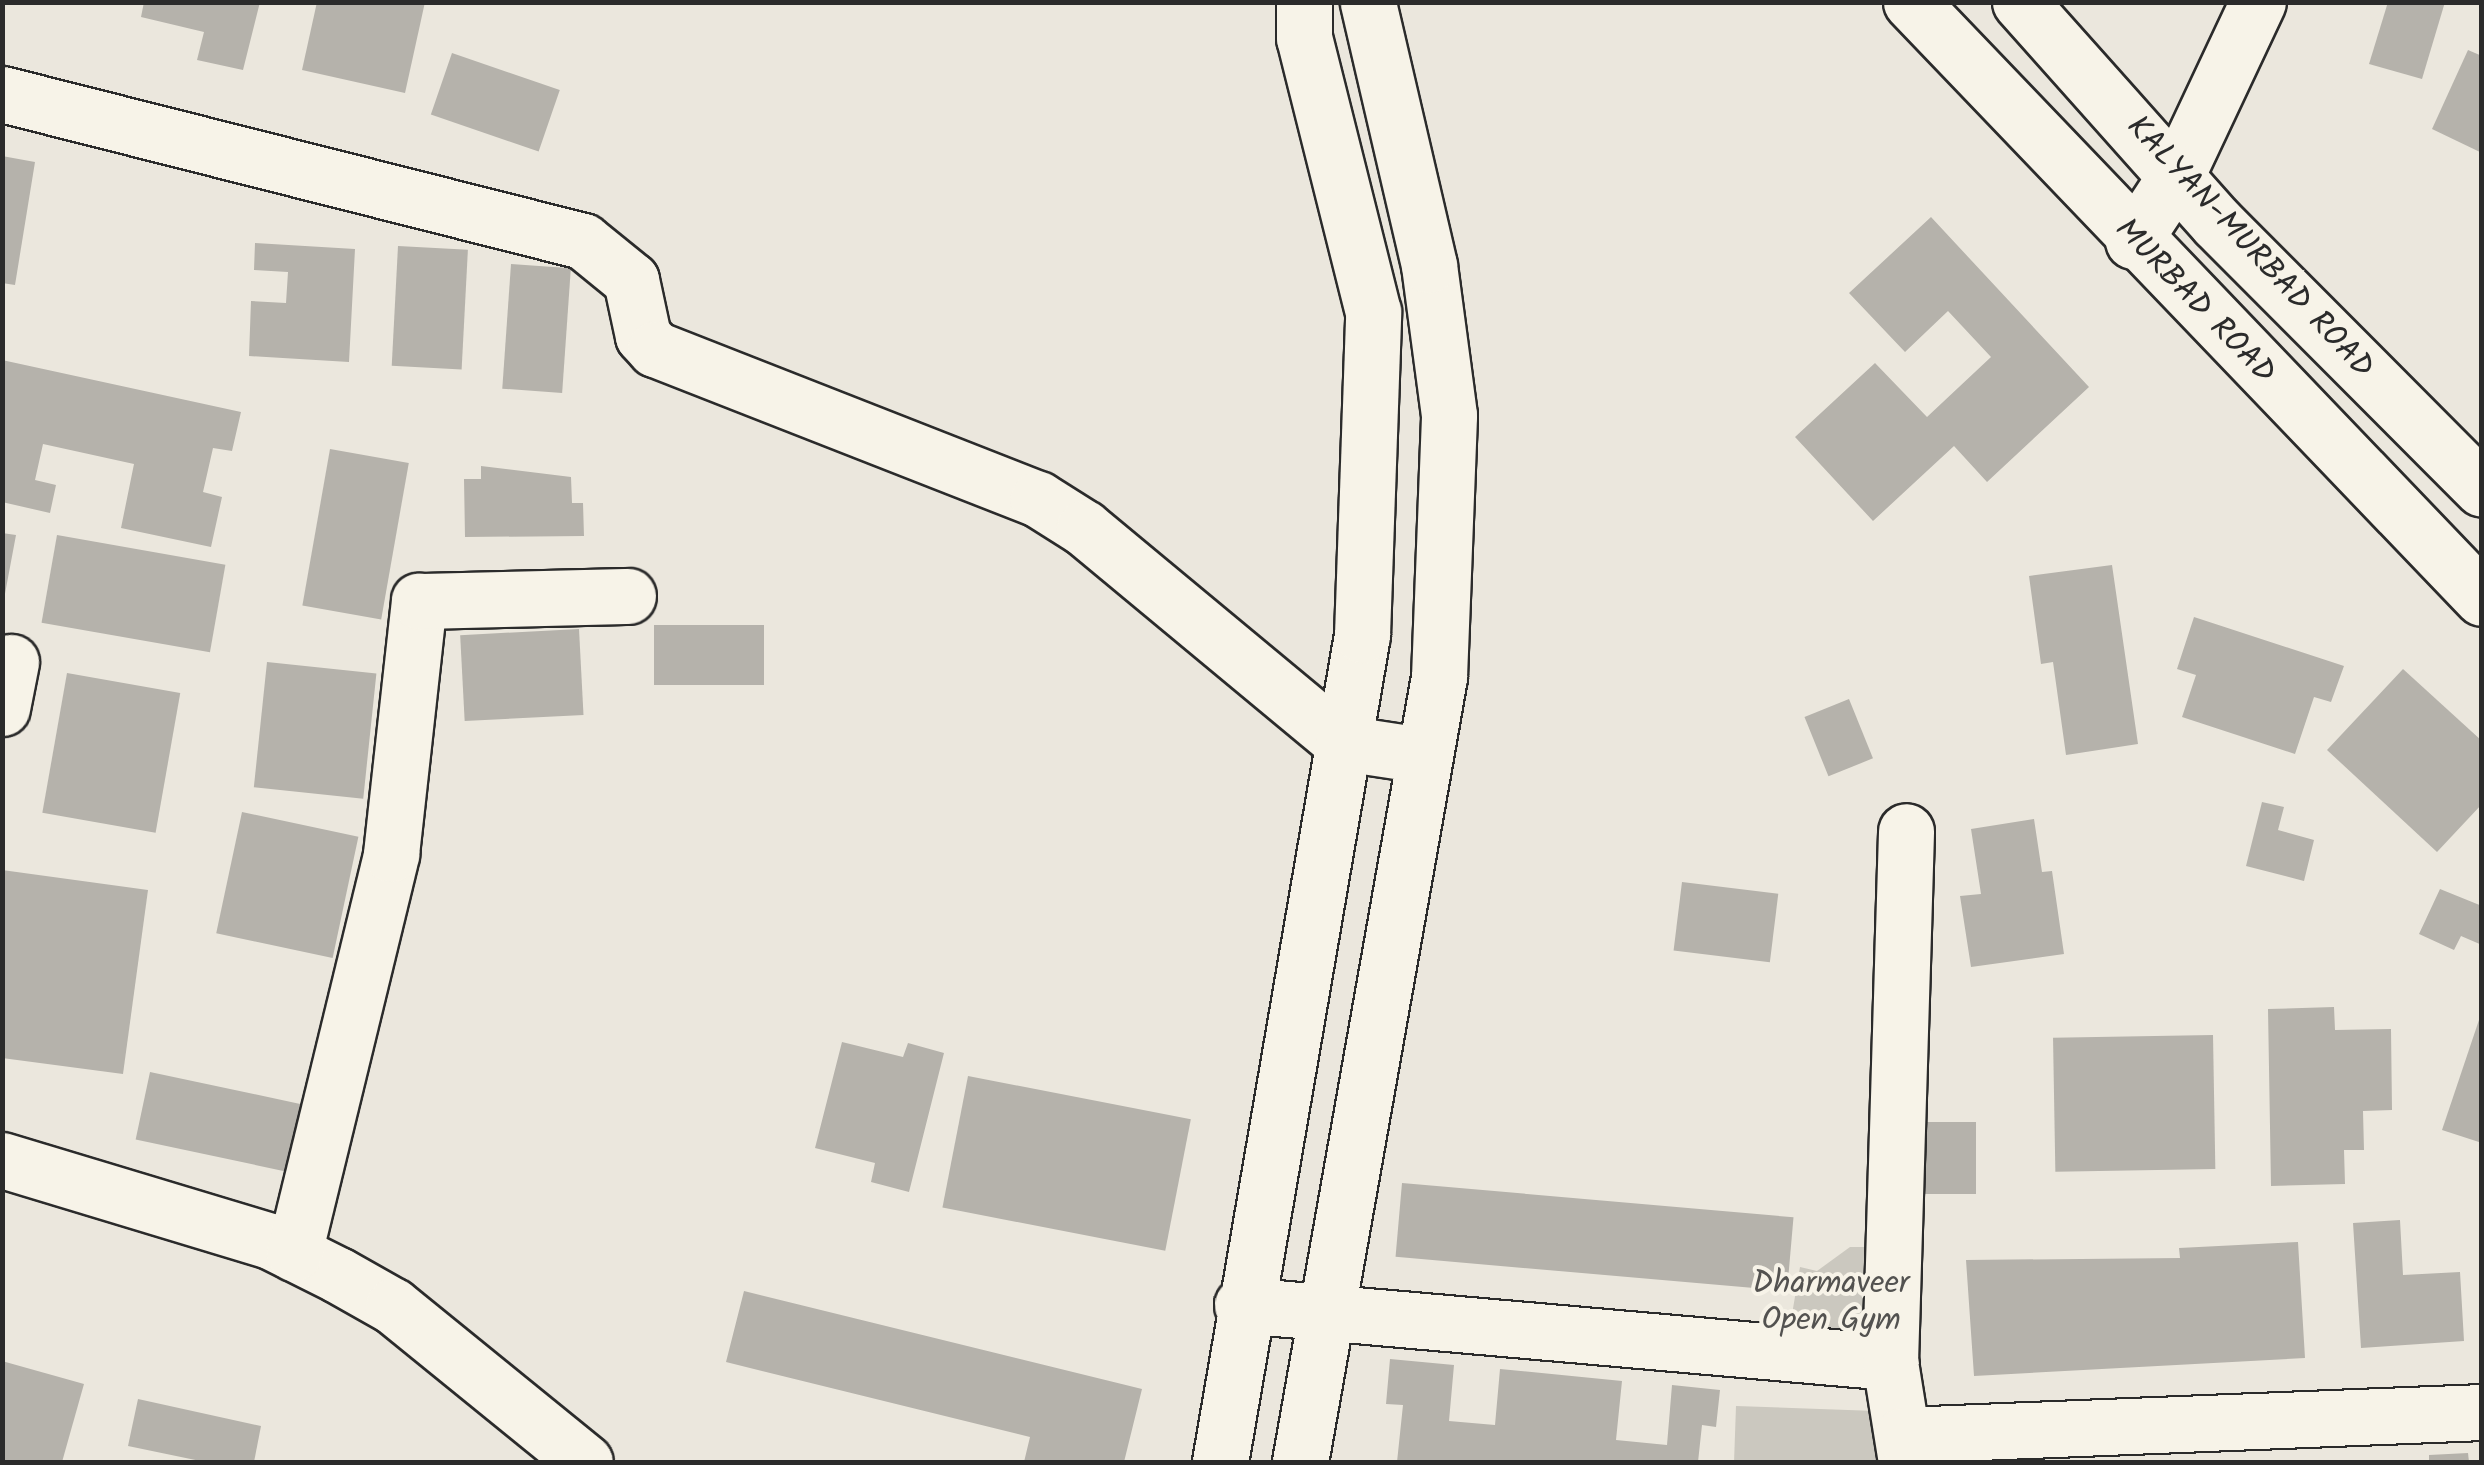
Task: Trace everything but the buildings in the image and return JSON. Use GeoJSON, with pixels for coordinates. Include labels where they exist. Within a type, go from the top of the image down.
{"type":"FeatureCollection","features":[{"type":"Feature","properties":{"kind":"main road"},"geometry":{"type":"LineString","coordinates":[[1220,1462],[1242,1305],[1362,635],[1374,312],[1304,38],[1304,2]]}},
{"type":"Feature","properties":{"kind":"main road"},"geometry":{"type":"LineString","coordinates":[[1300,1462],[1422,755],[1439,677],[1449,416],[1408,177],[1368,2]]}},
{"type":"Feature","properties":{"kind":"main road","name":"MURBAD ROAD"},"geometry":{"type":"LineString","coordinates":[[1911,2],[2132,240],[2482,598]]}},
{"type":"Feature","properties":{"kind":"main road","name":"KALYAN-MURBAD ROAD"},"geometry":{"type":"LineString","coordinates":[[2020,2],[2178,174],[2482,490]]}},
{"type":"Feature","properties":{"kind":"main road"},"geometry":{"type":"LineString","coordinates":[[2132,240],[2178,174],[2258,2]]}},
{"type":"Feature","properties":{"kind":"main road"},"geometry":{"type":"LineString","coordinates":[[2,94],[583,242],[631,280],[644,336],[655,349],[1038,500],[1084,528],[1343,743],[1422,755]]}},
{"type":"Feature","properties":{"kind":"main road"},"geometry":{"type":"LineString","coordinates":[[1344,195],[1408,177]]}},
{"type":"Feature","properties":{"kind":"main road"},"geometry":{"type":"LineString","coordinates":[[294,1253],[391,854],[419,601],[628,596]]}},
{"type":"Feature","properties":{"kind":"main road"},"geometry":{"type":"LineString","coordinates":[[1906,831],[1890,1362],[1904,1449],[2482,1412]]}},
{"type":"Feature","properties":{"kind":"main road"},"geometry":{"type":"LineString","coordinates":[[2,1160],[294,1253],[394,1306],[586,1462]]}},
{"type":"Feature","properties":{"kind":"main road"},"geometry":{"type":"LineString","coordinates":[[1242,1305],[1890,1362]]}},
{"type":"Feature","properties":{"kind":"green space","name":"Dharmaveer Open Gym"},"geometry":{"type":"Polygon","coordinates":[[[1850,1247],[1864,1247],[1865,1332],[1787,1344],[1800,1267],[1817,1271],[1850,1247]]]}},
{"type":"Feature","properties":{"kind":"green space"},"geometry":{"type":"Polygon","coordinates":[[[1736,1406],[1883,1411],[1881,1462],[1734,1462],[1736,1406]]]}}]}
